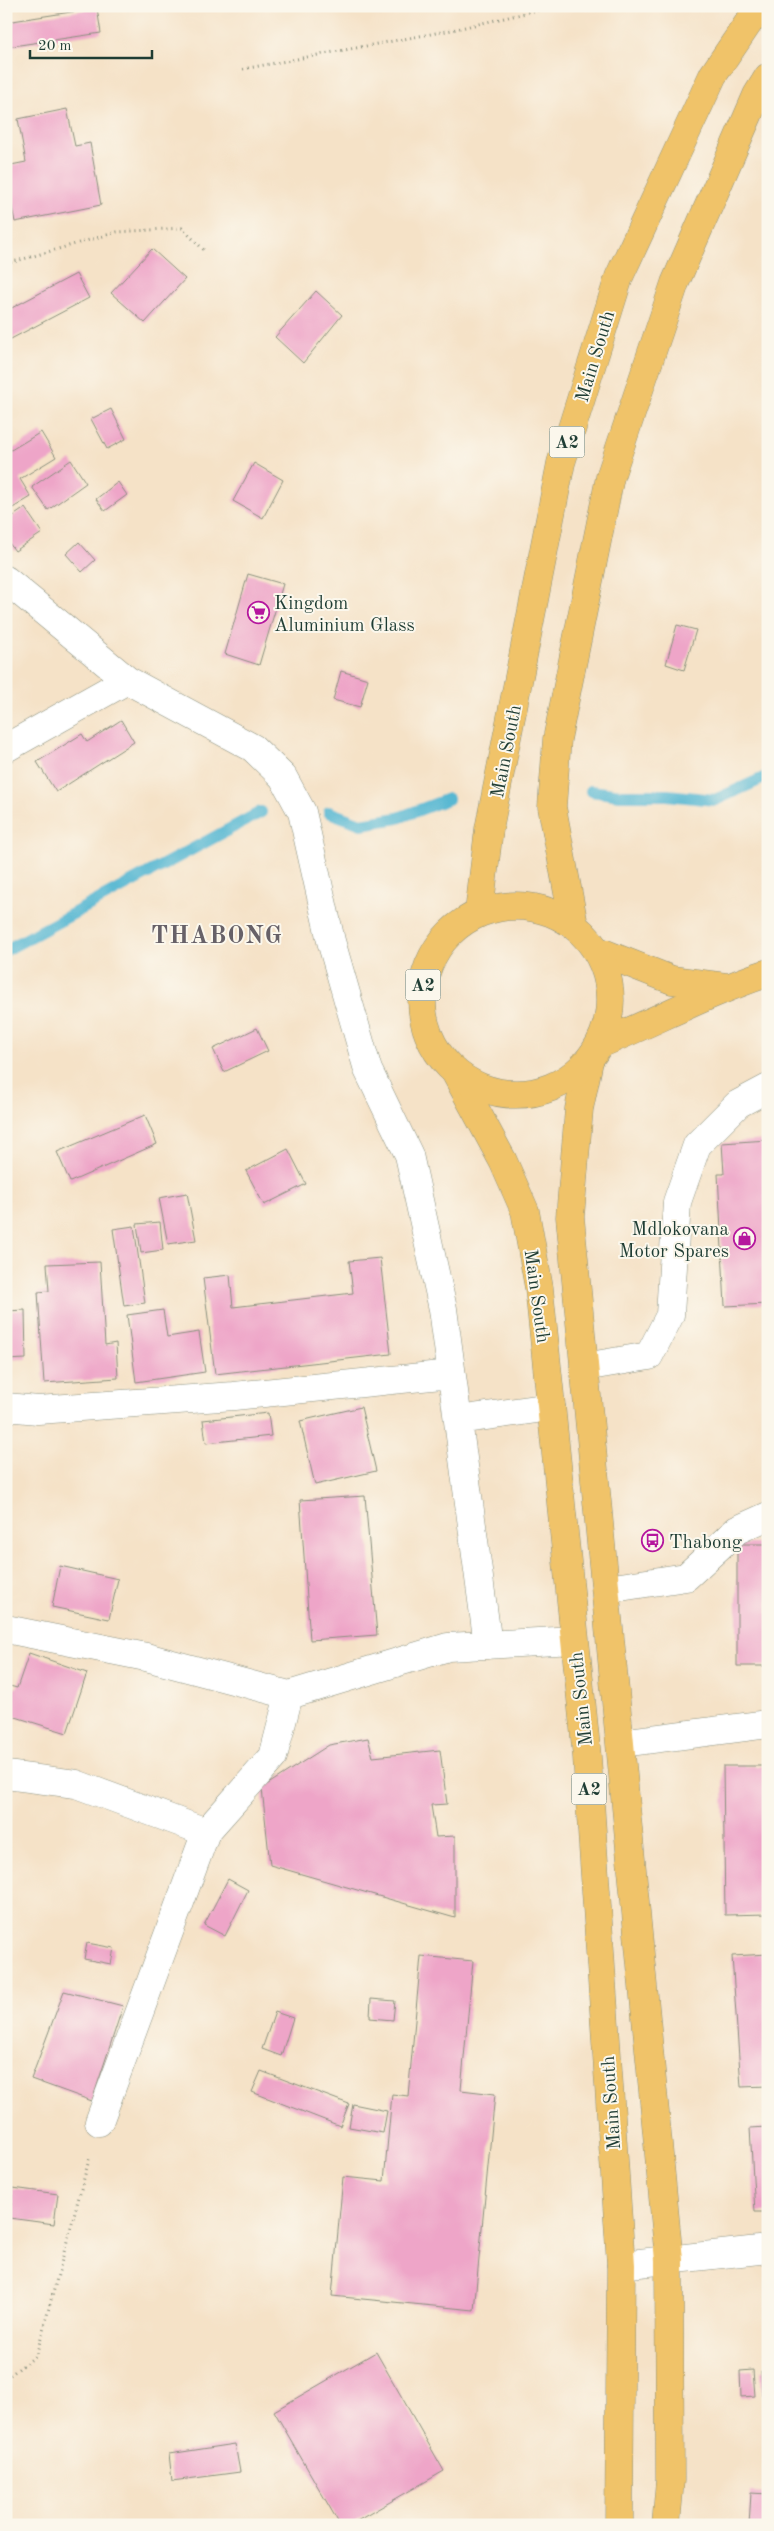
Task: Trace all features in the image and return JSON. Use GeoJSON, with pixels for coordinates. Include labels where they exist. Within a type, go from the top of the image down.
{"type":"FeatureCollection","features":[{"type":"Feature","properties":{"kind":"main road","name":"Main South"},"geometry":{"type":"LineString","coordinates":[[479,912],[489,829],[561,463],[619,277],[714,75],[760,6]]}},
{"type":"Feature","properties":{"kind":"main road"},"geometry":{"type":"LineString","coordinates":[[574,925],[552,807],[557,739],[610,477],[675,283],[757,95],[768,77]]}},
{"type":"Feature","properties":{"kind":"main road","name":"Main South"},"geometry":{"type":"LineString","coordinates":[[619,2525],[621,2265],[587,1757],[539,1288],[525,1211],[503,1162],[455,1072],[436,1051],[425,1026],[421,999],[425,972],[437,947],[456,926],[479,912],[504,906],[528,906],[552,913],[574,925],[596,950],[606,972],[611,997],[608,1021],[594,1053],[580,1108],[570,1217],[607,1589],[669,2260],[670,2480],[666,2525]]}},
{"type":"Feature","properties":{"kind":"main road"},"geometry":{"type":"LineString","coordinates":[[596,950],[672,980],[726,987]]}},
{"type":"Feature","properties":{"kind":"main road"},"geometry":{"type":"LineString","coordinates":[[594,1053],[726,987],[768,973]]}},
{"type":"Feature","properties":{"kind":"main road","name":"Main South"},"geometry":{"type":"LineString","coordinates":[[455,1072],[480,1088],[509,1095],[538,1092],[566,1080],[594,1053]]}},
{"type":"Feature","properties":{"kind":"street"},"geometry":{"type":"LineString","coordinates":[[6,580],[127,680],[253,748],[283,777],[302,812],[331,941],[368,1070],[408,1155],[443,1309],[488,1645]]}},
{"type":"Feature","properties":{"kind":"street"},"geometry":{"type":"LineString","coordinates":[[6,748],[127,680]]}},
{"type":"Feature","properties":{"kind":"street"},"geometry":{"type":"LineString","coordinates":[[584,1367],[649,1356],[670,1315],[677,1202],[697,1145],[738,1104],[768,1088]]}},
{"type":"Feature","properties":{"kind":"street"},"geometry":{"type":"LineString","coordinates":[[6,1407],[38,1410],[234,1396],[451,1374]]}},
{"type":"Feature","properties":{"kind":"street"},"geometry":{"type":"LineString","coordinates":[[458,1420],[551,1407]]}},
{"type":"Feature","properties":{"kind":"street"},"geometry":{"type":"LineString","coordinates":[[607,1589],[686,1577],[737,1530],[768,1516]]}},
{"type":"Feature","properties":{"kind":"street"},"geometry":{"type":"LineString","coordinates":[[6,1629],[146,1657],[289,1695],[448,1647],[574,1640]]}},
{"type":"Feature","properties":{"kind":"street"},"geometry":{"type":"LineString","coordinates":[[99,2122],[206,1832],[272,1757],[289,1695]]}},
{"type":"Feature","properties":{"kind":"street"},"geometry":{"type":"LineString","coordinates":[[621,1743],[768,1724]]}},
{"type":"Feature","properties":{"kind":"street"},"geometry":{"type":"LineString","coordinates":[[6,1775],[76,1784],[206,1832]]}},
{"type":"Feature","properties":{"kind":"street"},"geometry":{"type":"LineString","coordinates":[[621,2265],[768,2249]]}},
{"type":"Feature","properties":{"kind":"path"},"geometry":{"type":"LineString","coordinates":[[243,69],[452,30],[556,6]]}},
{"type":"Feature","properties":{"kind":"path"},"geometry":{"type":"LineString","coordinates":[[6,264],[117,232],[182,228],[204,250]]}},
{"type":"Feature","properties":{"kind":"path"},"geometry":{"type":"LineString","coordinates":[[6,2378],[36,2356],[99,2122]]}},
{"type":"Feature","properties":{"kind":"building"},"geometry":{"type":"Polygon","coordinates":[[[97,8],[101,33],[6,47],[6,22],[97,8]]]}},
{"type":"Feature","properties":{"kind":"building"},"geometry":{"type":"Polygon","coordinates":[[[67,109],[75,146],[90,143],[101,205],[15,222],[6,178],[6,166],[26,162],[18,119],[67,109]]]}},
{"type":"Feature","properties":{"kind":"building"},"geometry":{"type":"Polygon","coordinates":[[[152,249],[185,279],[145,323],[111,293],[152,249]]]}},
{"type":"Feature","properties":{"kind":"building"},"geometry":{"type":"Polygon","coordinates":[[[76,274],[89,298],[9,340],[6,335],[6,311],[76,274]]]}},
{"type":"Feature","properties":{"kind":"building"},"geometry":{"type":"Polygon","coordinates":[[[316,291],[342,315],[303,363],[275,337],[316,291]]]}},
{"type":"Feature","properties":{"kind":"building"},"geometry":{"type":"Polygon","coordinates":[[[111,409],[126,439],[107,449],[91,419],[111,409]]]}},
{"type":"Feature","properties":{"kind":"building"},"geometry":{"type":"Polygon","coordinates":[[[41,432],[56,457],[20,479],[31,497],[6,512],[6,453],[41,432]]]}},
{"type":"Feature","properties":{"kind":"building"},"geometry":{"type":"Polygon","coordinates":[[[71,460],[86,483],[48,510],[32,487],[71,460]]]}},
{"type":"Feature","properties":{"kind":"building"},"geometry":{"type":"Polygon","coordinates":[[[254,463],[283,480],[263,518],[233,501],[254,463]]]}},
{"type":"Feature","properties":{"kind":"building"},"geometry":{"type":"Polygon","coordinates":[[[118,482],[127,495],[105,511],[96,499],[118,482]]]}},
{"type":"Feature","properties":{"kind":"building"},"geometry":{"type":"Polygon","coordinates":[[[25,508],[42,533],[15,551],[6,539],[6,521],[25,508]]]}},
{"type":"Feature","properties":{"kind":"building"},"geometry":{"type":"Polygon","coordinates":[[[79,542],[95,560],[82,572],[66,554],[79,542]]]}},
{"type":"Feature","properties":{"kind":"building"},"geometry":{"type":"Polygon","coordinates":[[[248,574],[283,584],[259,665],[225,654],[248,574]]]}},
{"type":"Feature","properties":{"kind":"building"},"geometry":{"type":"Polygon","coordinates":[[[677,625],[696,630],[684,670],[666,664],[677,625]]]}},
{"type":"Feature","properties":{"kind":"building"},"geometry":{"type":"Polygon","coordinates":[[[341,671],[368,679],[360,707],[333,700],[341,671]]]}},
{"type":"Feature","properties":{"kind":"building"},"geometry":{"type":"Polygon","coordinates":[[[121,720],[134,742],[56,792],[37,762],[82,734],[87,742],[121,720]]]}},
{"type":"Feature","properties":{"kind":"building"},"geometry":{"type":"Polygon","coordinates":[[[257,1028],[268,1051],[224,1072],[213,1049],[257,1028]]]}},
{"type":"Feature","properties":{"kind":"building"},"geometry":{"type":"Polygon","coordinates":[[[145,1115],[157,1144],[70,1182],[57,1152],[145,1115]]]}},
{"type":"Feature","properties":{"kind":"building","name":"Mdlokovana Motor Spares"},"geometry":{"type":"Polygon","coordinates":[[[768,1140],[768,1304],[725,1306],[718,1174],[724,1174],[722,1143],[768,1140]]]}},
{"type":"Feature","properties":{"kind":"building"},"geometry":{"type":"Polygon","coordinates":[[[288,1149],[306,1184],[264,1205],[246,1171],[288,1149]]]}},
{"type":"Feature","properties":{"kind":"building"},"geometry":{"type":"Polygon","coordinates":[[[187,1193],[196,1240],[168,1244],[159,1198],[187,1193]]]}},
{"type":"Feature","properties":{"kind":"building"},"geometry":{"type":"Polygon","coordinates":[[[160,1222],[163,1250],[141,1253],[137,1224],[160,1222]]]}},
{"type":"Feature","properties":{"kind":"building"},"geometry":{"type":"Polygon","coordinates":[[[134,1226],[145,1303],[124,1306],[113,1229],[134,1226]]]}},
{"type":"Feature","properties":{"kind":"building"},"geometry":{"type":"Polygon","coordinates":[[[380,1258],[391,1354],[215,1374],[203,1278],[230,1275],[233,1307],[353,1293],[349,1261],[380,1258]]]}},
{"type":"Feature","properties":{"kind":"building"},"geometry":{"type":"Polygon","coordinates":[[[100,1262],[105,1345],[116,1343],[118,1378],[44,1383],[38,1292],[49,1291],[47,1264],[100,1262]]]}},
{"type":"Feature","properties":{"kind":"building"},"geometry":{"type":"Polygon","coordinates":[[[25,1310],[26,1359],[6,1360],[6,1311],[25,1310]]]}},
{"type":"Feature","properties":{"kind":"building"},"geometry":{"type":"Polygon","coordinates":[[[163,1310],[167,1337],[199,1332],[205,1372],[136,1382],[127,1315],[163,1310]]]}},
{"type":"Feature","properties":{"kind":"building"},"geometry":{"type":"Polygon","coordinates":[[[361,1407],[376,1471],[315,1485],[300,1421],[361,1407]]]}},
{"type":"Feature","properties":{"kind":"building"},"geometry":{"type":"Polygon","coordinates":[[[268,1413],[271,1436],[206,1443],[203,1420],[268,1413]]]}},
{"type":"Feature","properties":{"kind":"building"},"geometry":{"type":"Polygon","coordinates":[[[365,1496],[377,1635],[310,1640],[300,1500],[365,1496]]]}},
{"type":"Feature","properties":{"kind":"building"},"geometry":{"type":"Polygon","coordinates":[[[737,1544],[768,1544],[768,1666],[737,1666],[737,1544]]]}},
{"type":"Feature","properties":{"kind":"building"},"geometry":{"type":"Polygon","coordinates":[[[60,1566],[118,1579],[109,1619],[52,1607],[60,1566]]]}},
{"type":"Feature","properties":{"kind":"building"},"geometry":{"type":"Polygon","coordinates":[[[29,1653],[87,1673],[67,1733],[6,1714],[6,1685],[17,1688],[29,1653]]]}},
{"type":"Feature","properties":{"kind":"building"},"geometry":{"type":"Polygon","coordinates":[[[368,1738],[373,1757],[440,1750],[447,1804],[431,1805],[436,1837],[455,1836],[455,1918],[270,1865],[262,1788],[329,1745],[368,1738]]]}},
{"type":"Feature","properties":{"kind":"building"},"geometry":{"type":"Polygon","coordinates":[[[723,1766],[768,1766],[768,1914],[725,1915],[723,1766]]]}},
{"type":"Feature","properties":{"kind":"building"},"geometry":{"type":"Polygon","coordinates":[[[228,1879],[248,1890],[225,1936],[204,1925],[228,1879]]]}},
{"type":"Feature","properties":{"kind":"building"},"geometry":{"type":"Polygon","coordinates":[[[87,1943],[114,1948],[111,1964],[84,1959],[87,1943]]]}},
{"type":"Feature","properties":{"kind":"building"},"geometry":{"type":"Polygon","coordinates":[[[768,1954],[768,2086],[741,2087],[732,1956],[768,1954]]]}},
{"type":"Feature","properties":{"kind":"building"},"geometry":{"type":"Polygon","coordinates":[[[421,1956],[473,1961],[461,2090],[495,2094],[474,2310],[332,2296],[343,2177],[384,2181],[392,2094],[408,2096],[421,1956]]]}},
{"type":"Feature","properties":{"kind":"building"},"geometry":{"type":"Polygon","coordinates":[[[64,1991],[123,2006],[92,2101],[31,2079],[64,1991]]]}},
{"type":"Feature","properties":{"kind":"building"},"geometry":{"type":"Polygon","coordinates":[[[371,1999],[395,2001],[393,2020],[370,2018],[371,1999]]]}},
{"type":"Feature","properties":{"kind":"building"},"geometry":{"type":"Polygon","coordinates":[[[275,2012],[293,2018],[281,2056],[262,2049],[275,2012]]]}},
{"type":"Feature","properties":{"kind":"building"},"geometry":{"type":"Polygon","coordinates":[[[261,2071],[349,2104],[340,2126],[252,2092],[261,2071]]]}},
{"type":"Feature","properties":{"kind":"building"},"geometry":{"type":"Polygon","coordinates":[[[353,2104],[387,2111],[383,2133],[349,2127],[353,2104]]]}},
{"type":"Feature","properties":{"kind":"building"},"geometry":{"type":"Polygon","coordinates":[[[768,2127],[768,2212],[755,2212],[750,2128],[768,2127]]]}},
{"type":"Feature","properties":{"kind":"building"},"geometry":{"type":"Polygon","coordinates":[[[13,2188],[58,2194],[54,2224],[9,2218],[13,2188]]]}},
{"type":"Feature","properties":{"kind":"building"},"geometry":{"type":"Polygon","coordinates":[[[376,2352],[444,2471],[350,2525],[340,2525],[274,2411],[376,2352]]]}},
{"type":"Feature","properties":{"kind":"building"},"geometry":{"type":"Polygon","coordinates":[[[753,2370],[755,2396],[741,2397],[740,2371],[753,2370]]]}},
{"type":"Feature","properties":{"kind":"building"},"geometry":{"type":"Polygon","coordinates":[[[761,2371],[768,2371],[768,2395],[762,2395],[761,2371]]]}},
{"type":"Feature","properties":{"kind":"building"},"geometry":{"type":"Polygon","coordinates":[[[235,2444],[240,2472],[172,2481],[169,2454],[235,2444]]]}},
{"type":"Feature","properties":{"kind":"building"},"geometry":{"type":"Polygon","coordinates":[[[751,2493],[768,2494],[768,2525],[749,2525],[751,2493]]]}},
{"type":"Feature","properties":{"kind":"waterway"},"geometry":{"type":"LineString","coordinates":[[591,791],[620,795],[667,795],[715,800],[768,776]]}},
{"type":"Feature","properties":{"kind":"waterway"},"geometry":{"type":"LineString","coordinates":[[329,812],[361,824],[398,818],[448,799]]}},
{"type":"Feature","properties":{"kind":"waterway"},"geometry":{"type":"LineString","coordinates":[[6,950],[261,812]]}},
{"type":"Feature","properties":{"kind":"place","name":"Kingdom Aluminium Glass"},"geometry":{"type":"Point","coordinates":[258,613]}},
{"type":"Feature","properties":{"kind":"place","name":"Mdlokovana Motor Spares"},"geometry":{"type":"Point","coordinates":[745,1239]}},
{"type":"Feature","properties":{"kind":"place","name":"Thabong"},"geometry":{"type":"Point","coordinates":[653,1541]}},
{"type":"Feature","properties":{"kind":"district","name":"THABONG"},"geometry":{"type":"Point","coordinates":[217,935]}}]}
